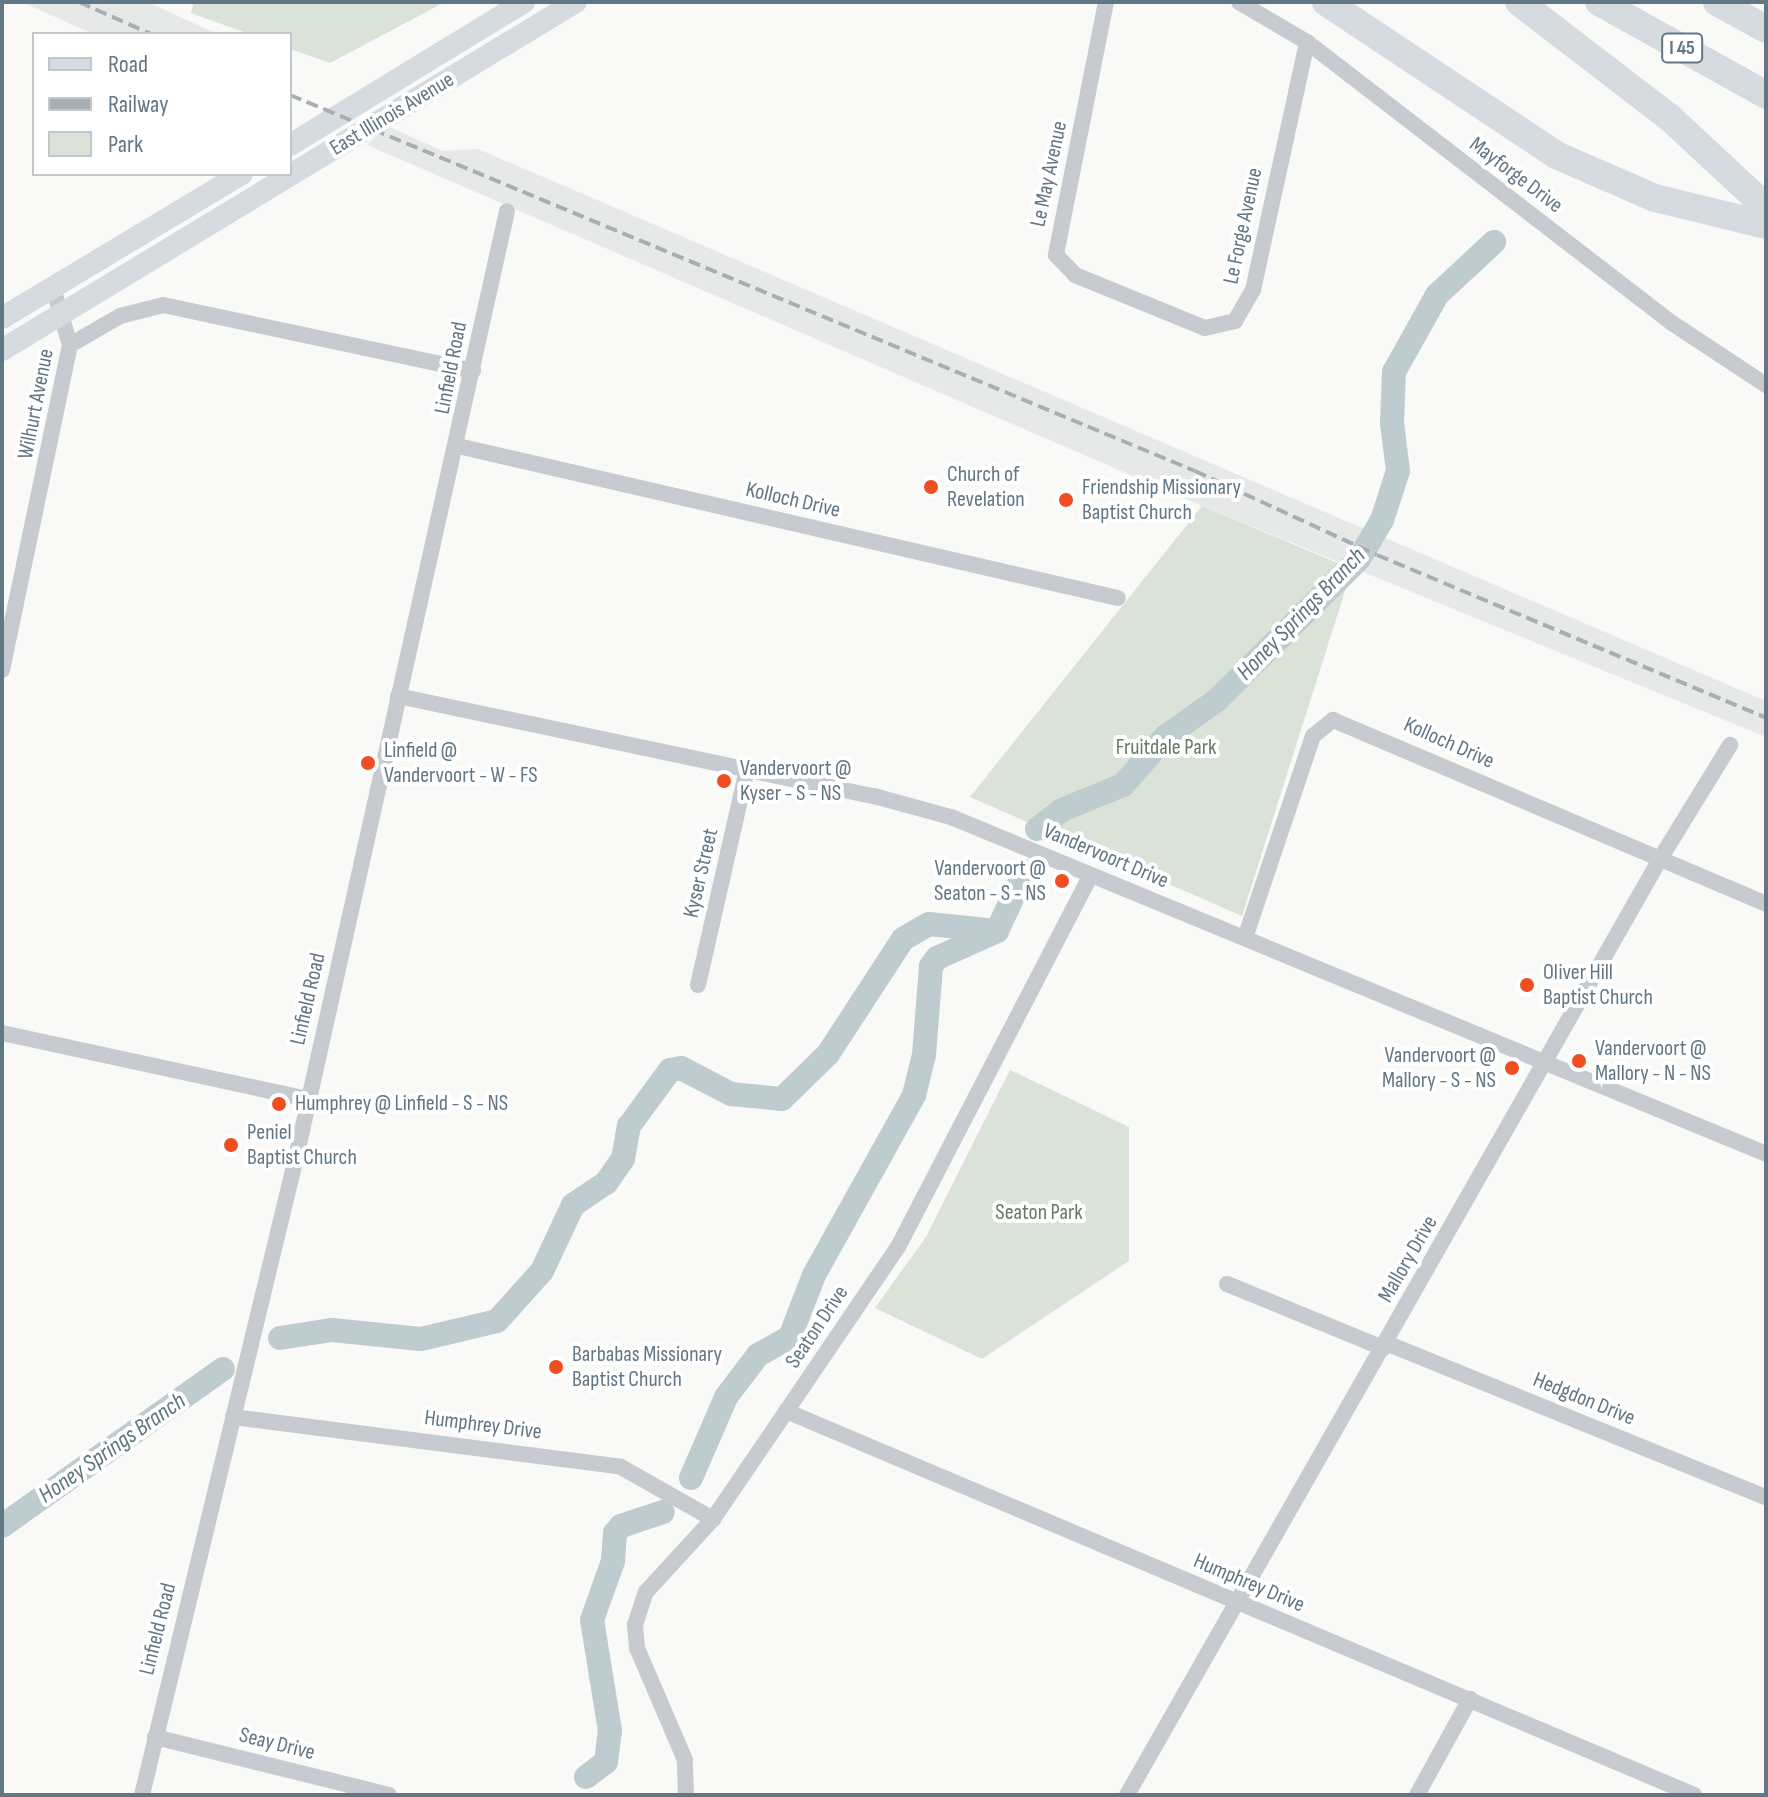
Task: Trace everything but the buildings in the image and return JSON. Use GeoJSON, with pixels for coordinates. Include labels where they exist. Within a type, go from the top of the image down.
{"type":"FeatureCollection","features":[{"type":"Feature","properties":{"kind":"highway"},"geometry":{"type":"LineString","coordinates":[[1326,2],[1556,155],[1655,198],[1766,225]]}},
{"type":"Feature","properties":{"kind":"highway"},"geometry":{"type":"LineString","coordinates":[[1519,2],[1625,81],[1766,207]]}},
{"type":"Feature","properties":{"kind":"highway","name":"I 45"},"geometry":{"type":"LineString","coordinates":[[1599,2],[1766,95]]}},
{"type":"Feature","properties":{"kind":"highway","name":"I 45"},"geometry":{"type":"LineString","coordinates":[[1717,2],[1766,29]]}},
{"type":"Feature","properties":{"kind":"main road","name":"East Illinois Avenue"},"geometry":{"type":"LineString","coordinates":[[292,144],[524,2]]}},
{"type":"Feature","properties":{"kind":"main road","name":"East Illinois Avenue"},"geometry":{"type":"LineString","coordinates":[[292,175],[576,2]]}},
{"type":"Feature","properties":{"kind":"main road"},"geometry":{"type":"LineString","coordinates":[[2,318],[239,176]]}},
{"type":"Feature","properties":{"kind":"main road","name":"East Illinois Avenue"},"geometry":{"type":"LineString","coordinates":[[2,350],[291,176]]}},
{"type":"Feature","properties":{"kind":"street","name":"Le May Avenue"},"geometry":{"type":"LineString","coordinates":[[1106,2],[1056,255],[1075,275],[1144,305]]}},
{"type":"Feature","properties":{"kind":"street","name":"Mayforge Drive"},"geometry":{"type":"LineString","coordinates":[[1239,2],[1307,42],[1672,323],[1766,385]]}},
{"type":"Feature","properties":{"kind":"street","name":"Le Forge Avenue"},"geometry":{"type":"LineString","coordinates":[[1144,305],[1205,328],[1235,321],[1244,309],[1253,290],[1307,42]]}},
{"type":"Feature","properties":{"kind":"street","name":"Linfield Road"},"geometry":{"type":"LineString","coordinates":[[142,1795],[308,1099],[398,696],[458,446],[507,211]]}},
{"type":"Feature","properties":{"kind":"street","name":"Wilhurt Avenue"},"geometry":{"type":"LineString","coordinates":[[2,670],[70,345],[65,314],[53,288]]}},
{"type":"Feature","properties":{"kind":"street"},"geometry":{"type":"LineString","coordinates":[[70,345],[120,316],[163,305],[473,371]]}},
{"type":"Feature","properties":{"kind":"street","name":"Kolloch Drive"},"geometry":{"type":"LineString","coordinates":[[458,446],[1118,598]]}},
{"type":"Feature","properties":{"kind":"street","name":"Vandervoort Drive"},"geometry":{"type":"LineString","coordinates":[[398,696],[916,806],[1546,1061],[1766,1154]]}},
{"type":"Feature","properties":{"kind":"street","name":"Kolloch Drive"},"geometry":{"type":"LineString","coordinates":[[1245,938],[1313,736],[1333,720],[1766,904]]}},
{"type":"Feature","properties":{"kind":"street","name":"Mallory Drive"},"geometry":{"type":"LineString","coordinates":[[1127,1795],[1660,859],[1730,745]]}},
{"type":"Feature","properties":{"kind":"street","name":"Kyser Street"},"geometry":{"type":"LineString","coordinates":[[698,985],[747,770]]}},
{"type":"Feature","properties":{"kind":"street","name":"Seaton Drive"},"geometry":{"type":"LineString","coordinates":[[686,1795],[685,1760],[643,1669],[635,1625],[646,1592],[713,1519],[922,1208],[1091,875]]}},
{"type":"Feature","properties":{"kind":"street"},"geometry":{"type":"LineString","coordinates":[[2,1033],[308,1099]]}},
{"type":"Feature","properties":{"kind":"street","name":"Hedgdon Drive"},"geometry":{"type":"LineString","coordinates":[[1227,1284],[1766,1497]]}},
{"type":"Feature","properties":{"kind":"street","name":"Humphrey Drive"},"geometry":{"type":"LineString","coordinates":[[786,1411],[1694,1795]]}},
{"type":"Feature","properties":{"kind":"street","name":"Humphrey Drive"},"geometry":{"type":"LineString","coordinates":[[233,1417],[621,1467],[713,1519]]}},
{"type":"Feature","properties":{"kind":"street"},"geometry":{"type":"LineString","coordinates":[[1417,1795],[1470,1699]]}},
{"type":"Feature","properties":{"kind":"street","name":"Seay Drive"},"geometry":{"type":"LineString","coordinates":[[155,1737],[389,1795]]}},
{"type":"Feature","properties":{"kind":"shaded area"},"geometry":{"type":"Polygon","coordinates":[[[22,2],[147,2],[214,32],[89,32],[22,2]]]}},
{"type":"Feature","properties":{"kind":"shaded area"},"geometry":{"type":"Polygon","coordinates":[[[387,126],[443,151],[478,149],[1766,701],[1766,737],[1202,506],[367,145],[387,126]]]}},
{"type":"Feature","properties":{"kind":"green space"},"geometry":{"type":"Polygon","coordinates":[[[194,2],[445,2],[330,63],[292,50],[292,32],[243,32],[191,13],[194,2]]]}},
{"type":"Feature","properties":{"kind":"green space","name":"Fruitdale Park"},"geometry":{"type":"Polygon","coordinates":[[[1202,506],[1352,569],[1242,916],[970,797],[1202,506]]]}},
{"type":"Feature","properties":{"kind":"green space","name":"Seaton Park"},"geometry":{"type":"Polygon","coordinates":[[[1010,1070],[1129,1127],[1129,1261],[982,1359],[875,1308],[926,1237],[1010,1070]]]}},
{"type":"Feature","properties":{"kind":"waterway","name":"Honey Springs Branch"},"geometry":{"type":"LineString","coordinates":[[1037,829],[1062,810],[1123,785],[1165,737],[1217,700],[1359,559],[1382,520],[1398,471],[1392,423],[1394,372],[1437,295],[1494,242]]}},
{"type":"Feature","properties":{"kind":"waterway","name":"Honey Springs Branch"},"geometry":{"type":"LineString","coordinates":[[280,1338],[332,1330],[421,1339],[497,1321],[542,1271],[573,1205],[606,1183],[623,1159],[629,1126],[670,1070],[681,1068],[731,1094],[782,1099],[828,1054],[903,939],[929,924],[997,931],[1025,871]]}},
{"type":"Feature","properties":{"kind":"waterway"},"geometry":{"type":"LineString","coordinates":[[691,1478],[726,1397],[758,1355],[790,1337],[814,1275],[914,1095],[924,1055],[931,966],[937,958],[997,931]]}},
{"type":"Feature","properties":{"kind":"waterway","name":"Honey Springs Branch"},"geometry":{"type":"LineString","coordinates":[[2,1526],[223,1369]]}},
{"type":"Feature","properties":{"kind":"waterway"},"geometry":{"type":"LineString","coordinates":[[586,1777],[606,1762],[610,1731],[592,1620],[613,1561],[615,1533],[621,1526],[663,1512]]}},
{"type":"Feature","properties":{"kind":"railway"},"geometry":{"type":"LineString","coordinates":[[79,2],[146,32]]}},
{"type":"Feature","properties":{"kind":"railway"},"geometry":{"type":"LineString","coordinates":[[292,96],[1195,471],[1377,555],[1766,718]]}},
{"type":"Feature","properties":{"kind":"place","name":"Church of Revelation"},"geometry":{"type":"Point","coordinates":[931,487]}},
{"type":"Feature","properties":{"kind":"place","name":"Friendship Missionary Baptist Church"},"geometry":{"type":"Point","coordinates":[1066,500]}},
{"type":"Feature","properties":{"kind":"place","name":"Linfield @ Vandervoort - W - FS"},"geometry":{"type":"Point","coordinates":[368,763]}},
{"type":"Feature","properties":{"kind":"place","name":"Vandervoort @ Kyser - S - NS"},"geometry":{"type":"Point","coordinates":[724,781]}},
{"type":"Feature","properties":{"kind":"place","name":"Vandervoort @ Seaton - S - NS"},"geometry":{"type":"Point","coordinates":[1062,881]}},
{"type":"Feature","properties":{"kind":"place","name":"Oliver Hill Baptist Church"},"geometry":{"type":"Point","coordinates":[1527,985]}},
{"type":"Feature","properties":{"kind":"place","name":"Vandervoort @ Mallory - N - NS"},"geometry":{"type":"Point","coordinates":[1579,1061]}},
{"type":"Feature","properties":{"kind":"place","name":"Vandervoort @ Mallory - S - NS"},"geometry":{"type":"Point","coordinates":[1512,1068]}},
{"type":"Feature","properties":{"kind":"place","name":"Humphrey @ Linfield - S - NS"},"geometry":{"type":"Point","coordinates":[279,1104]}},
{"type":"Feature","properties":{"kind":"place","name":"Peniel Baptist Church"},"geometry":{"type":"Point","coordinates":[231,1145]}},
{"type":"Feature","properties":{"kind":"place","name":"Barbabas Missionary Baptist Church"},"geometry":{"type":"Point","coordinates":[556,1367]}}]}
